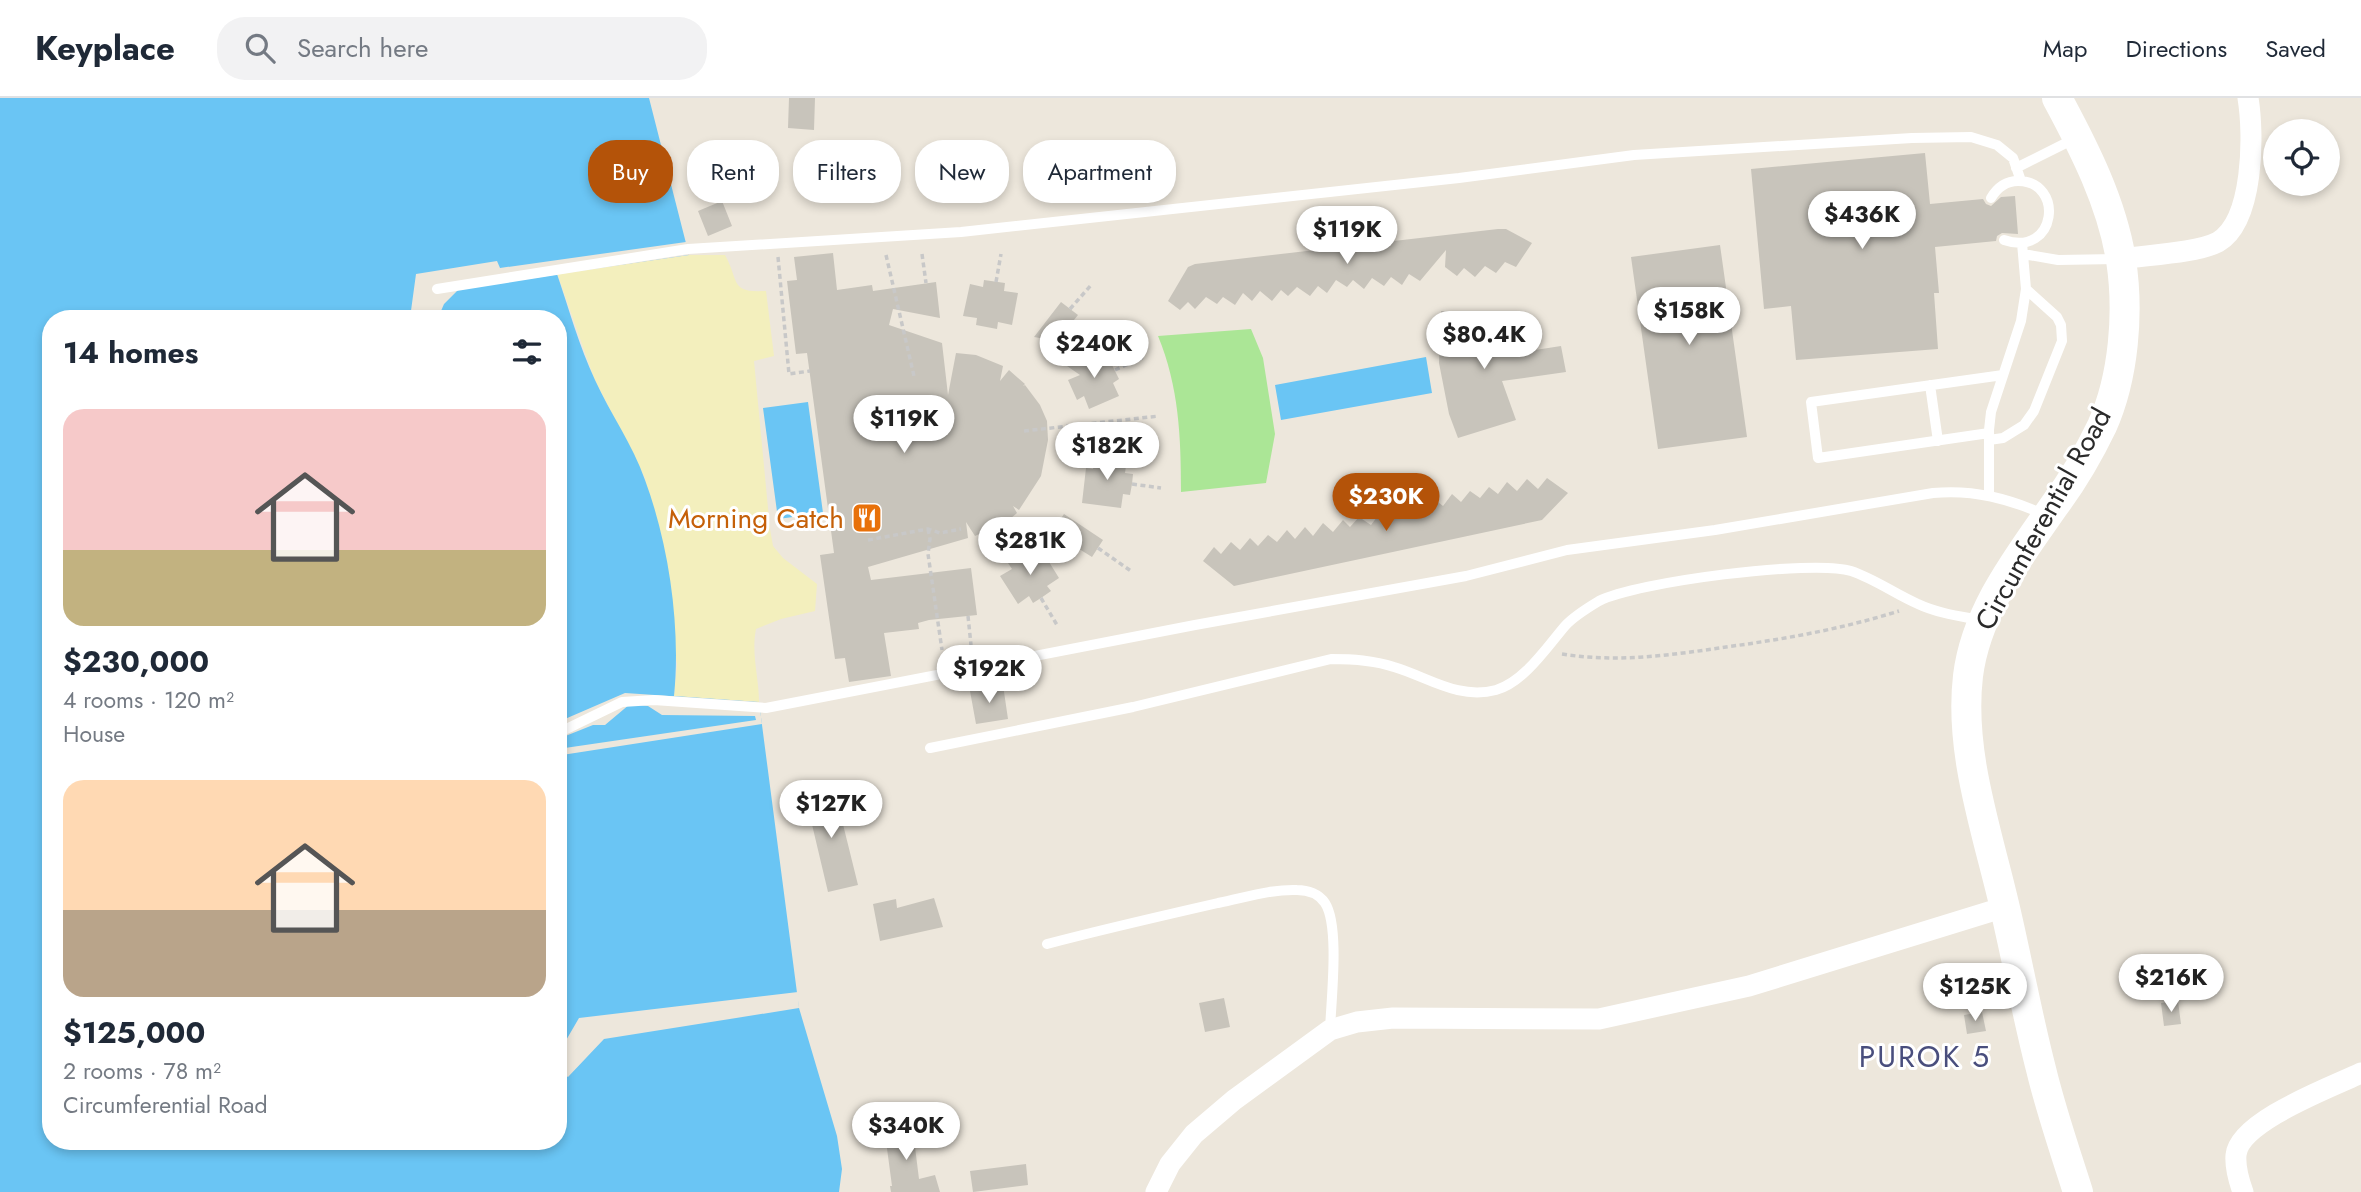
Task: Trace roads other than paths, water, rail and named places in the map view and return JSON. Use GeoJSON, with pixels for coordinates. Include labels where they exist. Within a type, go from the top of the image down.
{"type":"FeatureCollection","features":[{"type":"Feature","properties":{"kind":"main road","name":"Circumferential Road"},"geometry":{"type":"LineString","coordinates":[[2057,98],[2078,137],[2103,195],[2121,259],[2124,308],[2116,384],[2102,426],[2048,516],[2014,564],[1982,621],[1973,645],[1965,700],[1973,776],[2041,1071],[2078,1192]]}},
{"type":"Feature","properties":{"kind":"street"},"geometry":{"type":"LineString","coordinates":[[2121,259],[2205,247],[2219,241],[2231,231],[2238,219],[2246,190],[2251,153],[2252,119],[2248,98]]}},
{"type":"Feature","properties":{"kind":"street"},"geometry":{"type":"LineString","coordinates":[[1156,1192],[1170,1164],[1194,1134],[1244,1092],[1330,1030],[1357,1021],[1392,1018],[1599,1018],[1749,986],[2005,907]]}},
{"type":"Feature","properties":{"kind":"street"},"geometry":{"type":"LineString","coordinates":[[2243,1192],[2238,1179],[2236,1153],[2245,1135],[2265,1118],[2361,1073]]}},
{"type":"Feature","properties":{"kind":"lane"},"geometry":{"type":"LineString","coordinates":[[437,289],[688,249],[961,232],[1460,178],[1634,155],[1912,138],[1971,137],[1997,145],[2013,158],[2021,181]]}},
{"type":"Feature","properties":{"kind":"lane"},"geometry":{"type":"LineString","coordinates":[[2016,168],[2078,137]]}},
{"type":"Feature","properties":{"kind":"lane"},"geometry":{"type":"LineString","coordinates":[[1991,198],[2003,185],[2021,181],[2042,192],[2050,215],[2039,236],[2022,248]]}},
{"type":"Feature","properties":{"kind":"lane"},"geometry":{"type":"LineString","coordinates":[[2004,240],[2058,260],[2121,259]]}},
{"type":"Feature","properties":{"kind":"lane"},"geometry":{"type":"LineString","coordinates":[[1989,495],[1991,412],[2021,321],[2026,289],[2022,248]]}},
{"type":"Feature","properties":{"kind":"lane"},"geometry":{"type":"LineString","coordinates":[[2003,375],[1811,402],[1818,458],[1938,441],[2003,438],[2024,425],[2034,411],[2062,341],[2057,317],[2026,289]]}},
{"type":"Feature","properties":{"kind":"lane"},"geometry":{"type":"LineString","coordinates":[[1930,385],[1938,441]]}},
{"type":"Feature","properties":{"kind":"lane"},"geometry":{"type":"LineString","coordinates":[[567,729],[622,702],[654,700],[766,708],[1466,576],[1567,550],[1715,530],[1933,493],[1958,491],[1989,495],[2048,516]]}},
{"type":"Feature","properties":{"kind":"lane"},"geometry":{"type":"LineString","coordinates":[[930,748],[1133,707],[1331,659],[1362,659],[1395,667],[1466,693],[1497,689],[1525,671],[1546,652],[1567,624],[1601,600],[1653,585],[1791,567],[1849,570],[1888,587],[1919,605],[1982,621]]}},
{"type":"Feature","properties":{"kind":"lane"},"geometry":{"type":"LineString","coordinates":[[1047,944],[1113,926],[1266,893],[1298,890],[1314,893],[1324,902],[1331,916],[1333,939],[1330,1030]]}},
{"type":"Feature","properties":{"kind":"water"},"geometry":{"type":"Polygon","coordinates":[[[0,98],[649,98],[660,140],[588,140],[588,203],[673,203],[673,192],[689,255],[557,274],[589,367],[634,454],[661,531],[674,614],[674,696],[759,702],[799,1008],[837,1136],[842,1169],[839,1192],[0,1192],[0,98]]]}},
{"type":"Feature","properties":{"kind":"water"},"geometry":{"type":"Polygon","coordinates":[[[1426,357],[1432,393],[1281,420],[1275,385],[1426,357]]]}},
{"type":"Feature","properties":{"kind":"water"},"geometry":{"type":"Polygon","coordinates":[[[808,402],[823,513],[778,519],[763,408],[808,402]]]}},
{"type":"Feature","properties":{"kind":"place","name":"Morning Catch"},"geometry":{"type":"Point","coordinates":[867,518]}},
{"type":"Feature","properties":{"kind":"district","name":"PUROK 5"},"geometry":{"type":"Point","coordinates":[1925,1056]}}]}
